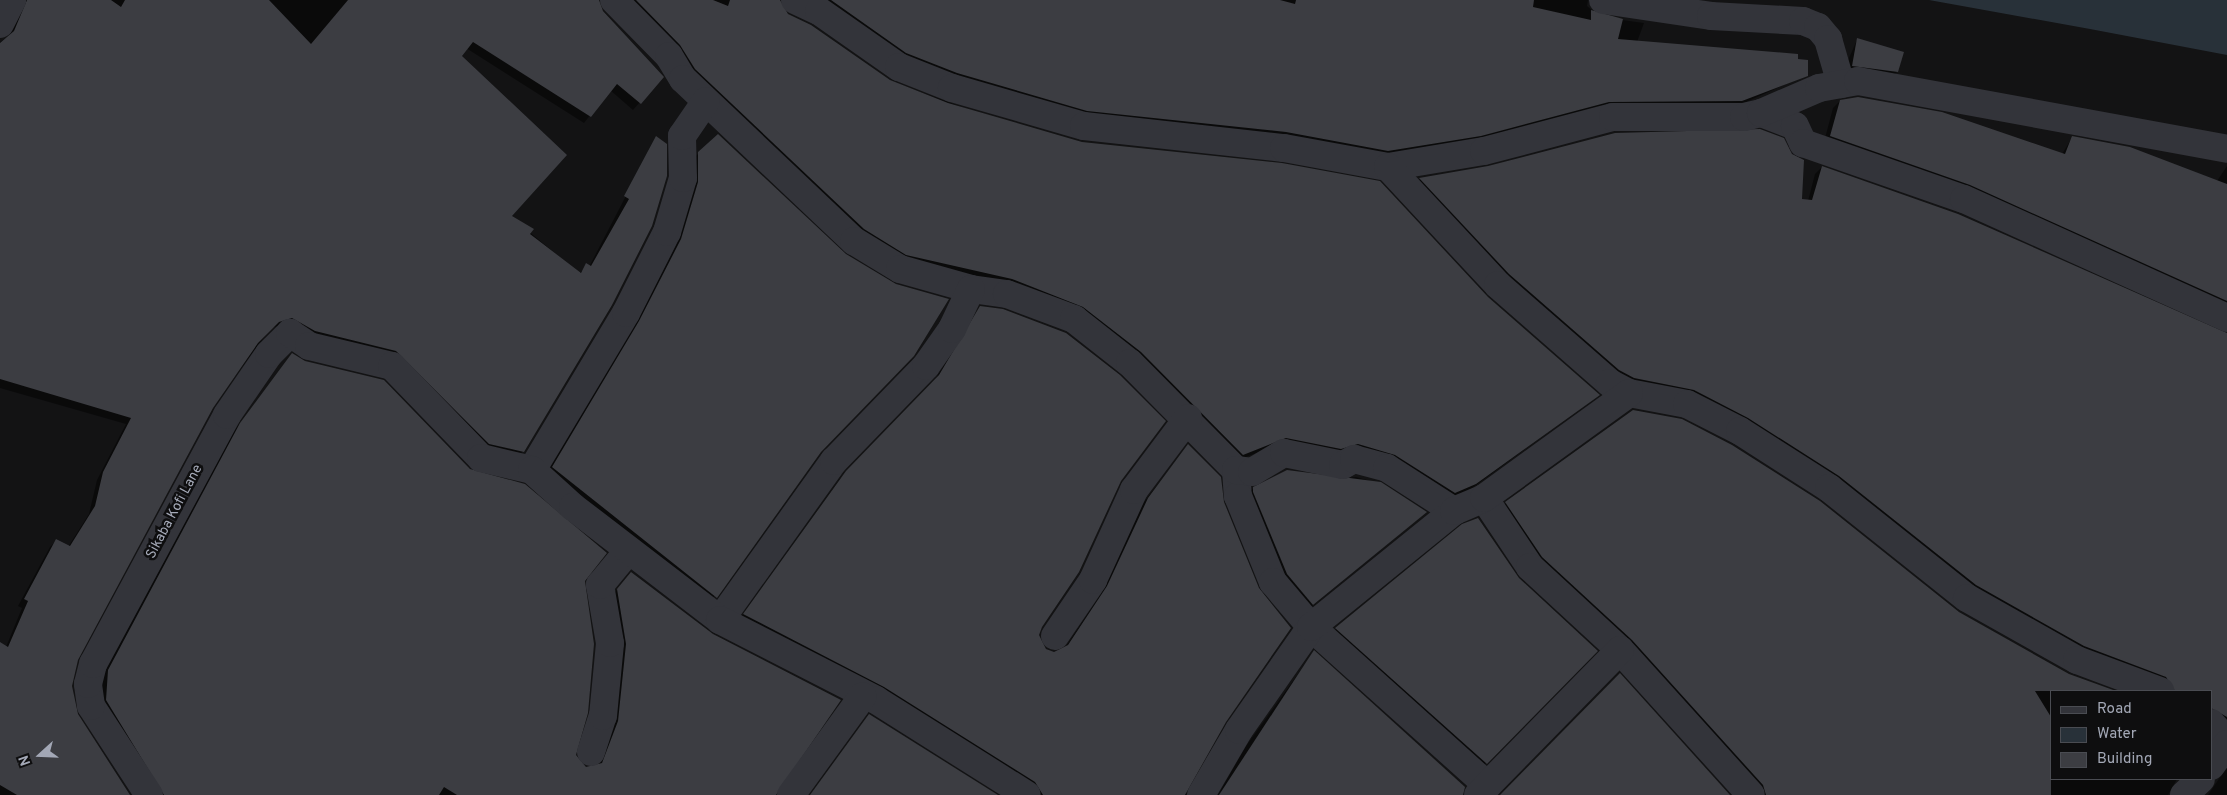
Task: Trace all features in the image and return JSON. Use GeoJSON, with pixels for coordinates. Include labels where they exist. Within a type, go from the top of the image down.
{"type":"FeatureCollection","features":[{"type":"Feature","properties":{"kind":"street"},"geometry":{"type":"LineString","coordinates":[[0,24],[12,0]]}},
{"type":"Feature","properties":{"kind":"street"},"geometry":{"type":"LineString","coordinates":[[614,0],[706,101],[854,241],[900,269],[971,289],[1007,294],[1074,319],[1130,363],[1188,418],[1236,470],[1238,496],[1273,582],[1311,628],[1483,790],[1620,650]]}},
{"type":"Feature","properties":{"kind":"street"},"geometry":{"type":"LineString","coordinates":[[795,0],[899,67],[952,88],[1084,126],[1284,148],[1388,167],[1484,151],[1614,117],[1744,117],[1762,113],[1841,84],[1858,81],[2227,149]]}},
{"type":"Feature","properties":{"kind":"street"},"geometry":{"type":"LineString","coordinates":[[1603,0],[1710,16],[1803,21],[1818,27],[1828,39],[1841,84]]}},
{"type":"Feature","properties":{"kind":"street"},"geometry":{"type":"LineString","coordinates":[[706,101],[682,136],[683,178],[667,232],[626,313],[532,470],[629,550],[720,620],[957,747],[1027,795]]}},
{"type":"Feature","properties":{"kind":"street"},"geometry":{"type":"LineString","coordinates":[[1762,113],[1795,126],[1803,143],[1964,199],[2227,318]]}},
{"type":"Feature","properties":{"kind":"street"},"geometry":{"type":"LineString","coordinates":[[1388,167],[1498,285],[1578,358],[1629,393],[1687,404],[1740,431],[1829,488],[1967,598],[2077,660],[2157,690]]}},
{"type":"Feature","properties":{"kind":"street"},"geometry":{"type":"LineString","coordinates":[[720,620],[834,461],[926,366],[952,329],[971,289]]}},
{"type":"Feature","properties":{"kind":"street","name":"Sikaba Kofi Lane"},"geometry":{"type":"LineString","coordinates":[[149,795],[91,706],[88,684],[93,664],[228,415],[269,354],[290,333],[309,346],[392,366],[481,458],[532,470]]}},
{"type":"Feature","properties":{"kind":"street"},"geometry":{"type":"LineString","coordinates":[[1208,792],[1239,730],[1311,628],[1454,511],[1484,498],[1629,393]]}},
{"type":"Feature","properties":{"kind":"street"},"geometry":{"type":"LineString","coordinates":[[1055,636],[1093,580],[1134,490],[1188,418]]}},
{"type":"Feature","properties":{"kind":"street"},"geometry":{"type":"LineString","coordinates":[[1236,470],[1252,472],[1284,453],[1343,465],[1354,460],[1388,468],[1454,511]]}},
{"type":"Feature","properties":{"kind":"street"},"geometry":{"type":"LineString","coordinates":[[1484,498],[1530,567],[1620,650],[1751,795]]}},
{"type":"Feature","properties":{"kind":"street"},"geometry":{"type":"LineString","coordinates":[[591,752],[603,716],[610,643],[600,585],[629,550]]}},
{"type":"Feature","properties":{"kind":"street"},"geometry":{"type":"LineString","coordinates":[[791,795],[863,696]]}},
{"type":"Feature","properties":{"kind":"street"},"geometry":{"type":"LineString","coordinates":[[2212,724],[2227,740]]}},
{"type":"Feature","properties":{"kind":"street"},"geometry":{"type":"LineString","coordinates":[[2212,765],[2227,744]]}},
{"type":"Feature","properties":{"kind":"street"},"geometry":{"type":"LineString","coordinates":[[2184,795],[2200,780]]}},
{"type":"Feature","properties":{"kind":"water"},"geometry":{"type":"Polygon","coordinates":[[[1929,0],[2227,0],[2227,55],[2090,29],[1929,0]]]}},
{"type":"Feature","properties":{"kind":"building"},"geometry":{"type":"Polygon","coordinates":[[[27,0],[111,0],[121,7],[125,0],[269,0],[311,44],[348,0],[599,0],[603,11],[664,77],[641,104],[617,84],[591,117],[473,42],[462,56],[567,155],[512,216],[534,229],[530,234],[581,273],[586,263],[591,266],[629,199],[624,196],[656,136],[667,144],[667,176],[652,226],[612,305],[524,452],[489,444],[396,351],[315,331],[292,318],[279,322],[258,343],[213,408],[78,660],[72,686],[78,714],[130,795],[17,795],[0,785],[0,642],[8,647],[28,601],[24,599],[56,539],[70,546],[95,506],[103,472],[131,418],[0,379],[0,43],[14,31],[27,0]]]}},
{"type":"Feature","properties":{"kind":"building"},"geometry":{"type":"Polygon","coordinates":[[[636,0],[713,0],[728,6],[730,0],[780,0],[788,14],[811,25],[890,80],[948,103],[1082,142],[1282,163],[1380,181],[1488,297],[1600,395],[1476,484],[1455,493],[1395,455],[1358,444],[1341,449],[1286,438],[1243,455],[1141,352],[1083,307],[1012,279],[906,255],[864,229],[695,69],[680,45],[636,0]]]}},
{"type":"Feature","properties":{"kind":"building"},"geometry":{"type":"Polygon","coordinates":[[[831,0],[1280,0],[1295,4],[1296,0],[1534,0],[1533,7],[1591,20],[1591,10],[1623,19],[1618,39],[1798,54],[1798,59],[1808,60],[1808,76],[1742,101],[1609,102],[1481,136],[1388,151],[1286,132],[1087,111],[957,73],[906,53],[831,0]]]}},
{"type":"Feature","properties":{"kind":"building"},"geometry":{"type":"Polygon","coordinates":[[[1857,38],[1904,52],[1898,72],[1852,66],[1857,38]]]}},
{"type":"Feature","properties":{"kind":"building"},"geometry":{"type":"Polygon","coordinates":[[[1858,97],[1942,112],[2065,154],[2072,136],[2130,147],[2227,184],[2227,301],[1970,185],[1830,136],[1840,100],[1858,97]]]}},
{"type":"Feature","properties":{"kind":"building"},"geometry":{"type":"Polygon","coordinates":[[[1760,129],[1784,138],[1792,154],[1804,160],[1802,199],[1812,200],[1822,166],[1958,214],[2227,333],[2227,717],[2212,709],[2212,690],[2174,690],[2166,677],[2084,646],[1976,585],[1839,476],[1748,418],[1694,390],[1634,378],[1619,370],[1509,274],[1419,178],[1488,166],[1615,133],[1760,129]]]}},
{"type":"Feature","properties":{"kind":"building"},"geometry":{"type":"Polygon","coordinates":[[[718,134],[846,254],[896,284],[949,299],[914,356],[821,452],[717,598],[552,467],[639,321],[681,239],[698,182],[698,152],[718,134]]]}},
{"type":"Feature","properties":{"kind":"building"},"geometry":{"type":"Polygon","coordinates":[[[980,306],[1003,309],[1066,333],[1120,375],[1166,421],[1121,481],[1079,572],[1042,627],[1039,635],[1046,649],[1054,652],[1068,645],[1107,586],[1148,498],[1188,444],[1221,477],[1224,502],[1259,588],[1291,628],[1226,722],[1185,795],[1043,795],[1035,782],[884,687],[743,614],[846,471],[939,375],[980,306]]]}},
{"type":"Feature","properties":{"kind":"building"},"geometry":{"type":"Polygon","coordinates":[[[292,353],[305,361],[384,380],[470,469],[525,484],[607,553],[585,581],[594,644],[588,713],[576,755],[586,767],[602,763],[618,721],[626,644],[617,589],[631,572],[713,634],[841,700],[776,795],[457,795],[444,787],[439,795],[164,795],[106,700],[108,670],[240,423],[292,353]]]}},
{"type":"Feature","properties":{"kind":"building"},"geometry":{"type":"Polygon","coordinates":[[[1633,410],[1682,419],[1732,445],[1820,501],[1959,612],[2069,674],[2113,690],[2035,691],[2050,715],[2051,795],[1766,795],[1763,785],[1632,640],[1542,557],[1505,502],[1633,410]]]}},
{"type":"Feature","properties":{"kind":"building"},"geometry":{"type":"Polygon","coordinates":[[[1287,470],[1381,482],[1427,512],[1313,605],[1287,574],[1253,492],[1253,487],[1287,470]]]}},
{"type":"Feature","properties":{"kind":"building"},"geometry":{"type":"Polygon","coordinates":[[[1478,518],[1519,578],[1598,651],[1487,764],[1335,628],[1462,524],[1478,518]]]}},
{"type":"Feature","properties":{"kind":"building"},"geometry":{"type":"Polygon","coordinates":[[[1314,650],[1465,787],[1463,795],[1219,795],[1314,650]]]}},
{"type":"Feature","properties":{"kind":"building"},"geometry":{"type":"Polygon","coordinates":[[[1620,673],[1730,795],[1500,795],[1620,673]]]}},
{"type":"Feature","properties":{"kind":"building"},"geometry":{"type":"Polygon","coordinates":[[[869,714],[998,795],[810,795],[869,714]]]}}]}
